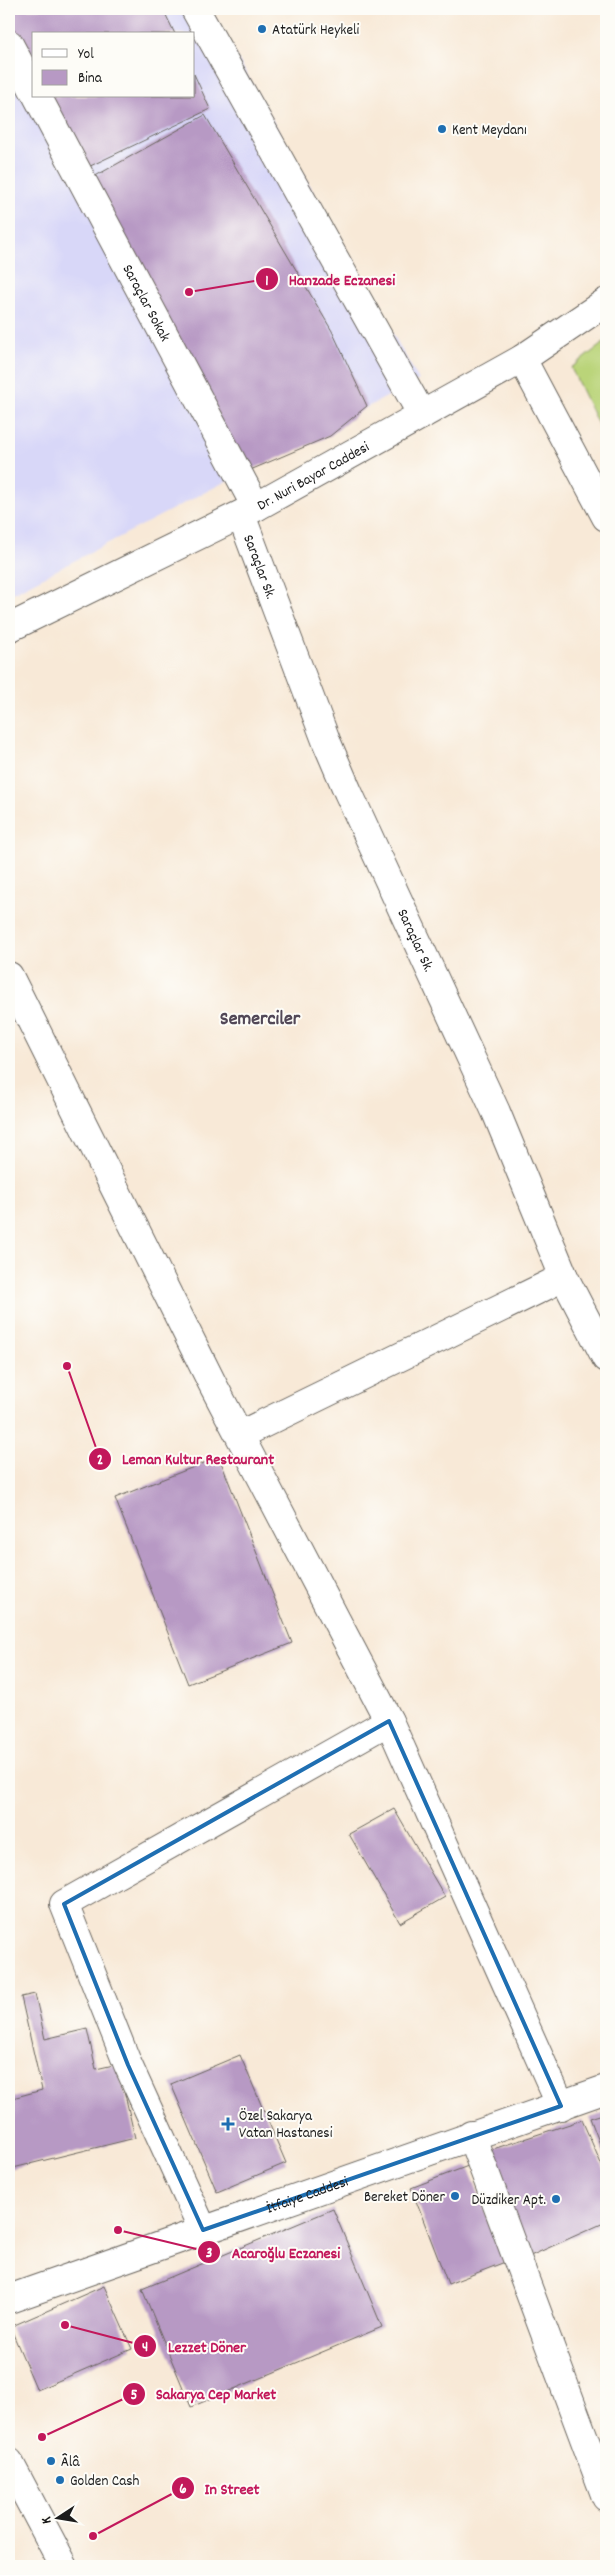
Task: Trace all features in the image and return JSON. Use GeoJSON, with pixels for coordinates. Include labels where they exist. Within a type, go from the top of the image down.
{"type":"FeatureCollection","features":[{"type":"Feature","properties":{"kind":"street"},"geometry":{"type":"LineString","coordinates":[[194,9],[422,415]]}},
{"type":"Feature","properties":{"kind":"street"},"geometry":{"type":"LineString","coordinates":[[9,44],[32,87]]}},
{"type":"Feature","properties":{"kind":"street","name":"Saraçlar Sokak"},"geometry":{"type":"LineString","coordinates":[[38,98],[249,511]]}},
{"type":"Feature","properties":{"kind":"street","name":"Dr. Nuri Bayar Caddesi"},"geometry":{"type":"LineString","coordinates":[[9,628],[249,511],[522,359],[606,302]]}},
{"type":"Feature","properties":{"kind":"street"},"geometry":{"type":"LineString","coordinates":[[522,359],[606,517]]}},
{"type":"Feature","properties":{"kind":"street","name":"Saraçlar Sk."},"geometry":{"type":"LineString","coordinates":[[249,511],[327,743],[496,1112],[564,1277],[606,1358]]}},
{"type":"Feature","properties":{"kind":"street"},"geometry":{"type":"LineString","coordinates":[[9,976],[212,1383],[388,1721],[561,2106]]}},
{"type":"Feature","properties":{"kind":"street"},"geometry":{"type":"LineString","coordinates":[[240,1435],[564,1277]]}},
{"type":"Feature","properties":{"kind":"street"},"geometry":{"type":"LineString","coordinates":[[203,2230],[128,2064],[64,1904],[388,1721]]}},
{"type":"Feature","properties":{"kind":"street","name":"İtfaiye Caddesi"},"geometry":{"type":"LineString","coordinates":[[9,2299],[606,2089]]}},
{"type":"Feature","properties":{"kind":"street"},"geometry":{"type":"LineString","coordinates":[[471,2135],[606,2497]]}},
{"type":"Feature","properties":{"kind":"street"},"geometry":{"type":"LineString","coordinates":[[9,2462],[64,2566]]}},
{"type":"Feature","properties":{"kind":"highlighted area"},"geometry":{"type":"Polygon","coordinates":[[[389,1721],[561,2106],[203,2230],[128,2065],[64,1904],[389,1721]]]}},
{"type":"Feature","properties":{"kind":"shaded area"},"geometry":{"type":"Polygon","coordinates":[[[9,9],[210,9],[419,380],[9,595],[9,9]]]}},
{"type":"Feature","properties":{"kind":"green space"},"geometry":{"type":"Polygon","coordinates":[[[606,341],[606,441],[571,368],[606,341]]]}},
{"type":"Feature","properties":{"kind":"building"},"geometry":{"type":"Polygon","coordinates":[[[9,9],[163,9],[174,32],[32,32],[32,76],[9,35],[9,9]]]}},
{"type":"Feature","properties":{"kind":"building"},"geometry":{"type":"Polygon","coordinates":[[[195,76],[210,109],[84,169],[44,98],[195,98],[195,76]]]}},
{"type":"Feature","properties":{"kind":"building"},"geometry":{"type":"Polygon","coordinates":[[[205,115],[332,331],[367,406],[330,436],[248,471],[90,179],[205,115]]]}},
{"type":"Feature","properties":{"kind":"building"},"geometry":{"type":"Polygon","coordinates":[[[219,1457],[292,1643],[188,1684],[115,1498],[219,1457]]]}},
{"type":"Feature","properties":{"kind":"building"},"geometry":{"type":"Polygon","coordinates":[[[394,1809],[445,1897],[400,1923],[349,1834],[394,1809]]]}},
{"type":"Feature","properties":{"kind":"building"},"geometry":{"type":"Polygon","coordinates":[[[35,1994],[45,2039],[87,2029],[96,2069],[118,2064],[135,2138],[9,2169],[9,2099],[42,2090],[21,1997],[35,1994]]]}},
{"type":"Feature","properties":{"kind":"building","name":"Özel Sakarya Vatan Hastanesi"},"geometry":{"type":"Polygon","coordinates":[[[240,2055],[286,2163],[217,2192],[171,2084],[240,2055]]]}},
{"type":"Feature","properties":{"kind":"building"},"geometry":{"type":"Polygon","coordinates":[[[606,2113],[606,2160],[590,2118],[606,2113]]]}},
{"type":"Feature","properties":{"kind":"building","name":"Düzdiker Apt."},"geometry":{"type":"Polygon","coordinates":[[[582,2120],[606,2175],[606,2222],[528,2257],[487,2151],[582,2120]]]}},
{"type":"Feature","properties":{"kind":"building"},"geometry":{"type":"Polygon","coordinates":[[[468,2166],[505,2262],[448,2284],[411,2188],[468,2166]]]}},
{"type":"Feature","properties":{"kind":"building"},"geometry":{"type":"Polygon","coordinates":[[[333,2209],[382,2327],[191,2407],[142,2289],[333,2209]]]}},
{"type":"Feature","properties":{"kind":"building"},"geometry":{"type":"Polygon","coordinates":[[[104,2286],[132,2349],[37,2390],[10,2327],[104,2286]]]}},
{"type":"Feature","properties":{"kind":"place","name":"Atatürk Heykeli"},"geometry":{"type":"Point","coordinates":[262,29]}},
{"type":"Feature","properties":{"kind":"place","name":"Kent Meydanı"},"geometry":{"type":"Point","coordinates":[442,129]}},
{"type":"Feature","properties":{"kind":"place","name":"Hanzade Eczanesi"},"geometry":{"type":"Point","coordinates":[189,292]}},
{"type":"Feature","properties":{"kind":"place","name":"Leman Kultur Restaurant"},"geometry":{"type":"Point","coordinates":[67,1366]}},
{"type":"Feature","properties":{"kind":"place","name":"Özel Sakarya Vatan Hastanesi"},"geometry":{"type":"Point","coordinates":[228,2124]}},
{"type":"Feature","properties":{"kind":"place","name":"Bereket Döner"},"geometry":{"type":"Point","coordinates":[455,2196]}},
{"type":"Feature","properties":{"kind":"place","name":"Düzdiker Apt."},"geometry":{"type":"Point","coordinates":[556,2199]}},
{"type":"Feature","properties":{"kind":"place","name":"Acaroğlu Eczanesi"},"geometry":{"type":"Point","coordinates":[118,2230]}},
{"type":"Feature","properties":{"kind":"place","name":"Lezzet Döner"},"geometry":{"type":"Point","coordinates":[65,2325]}},
{"type":"Feature","properties":{"kind":"place","name":"Sakarya Cep Market"},"geometry":{"type":"Point","coordinates":[42,2437]}},
{"type":"Feature","properties":{"kind":"place","name":"Âlâ"},"geometry":{"type":"Point","coordinates":[51,2461]}},
{"type":"Feature","properties":{"kind":"place","name":"Golden Cash"},"geometry":{"type":"Point","coordinates":[60,2480]}},
{"type":"Feature","properties":{"kind":"place","name":"In Street"},"geometry":{"type":"Point","coordinates":[93,2536]}},
{"type":"Feature","properties":{"kind":"district","name":"Semerciler"},"geometry":{"type":"Point","coordinates":[260,1017]}}]}
